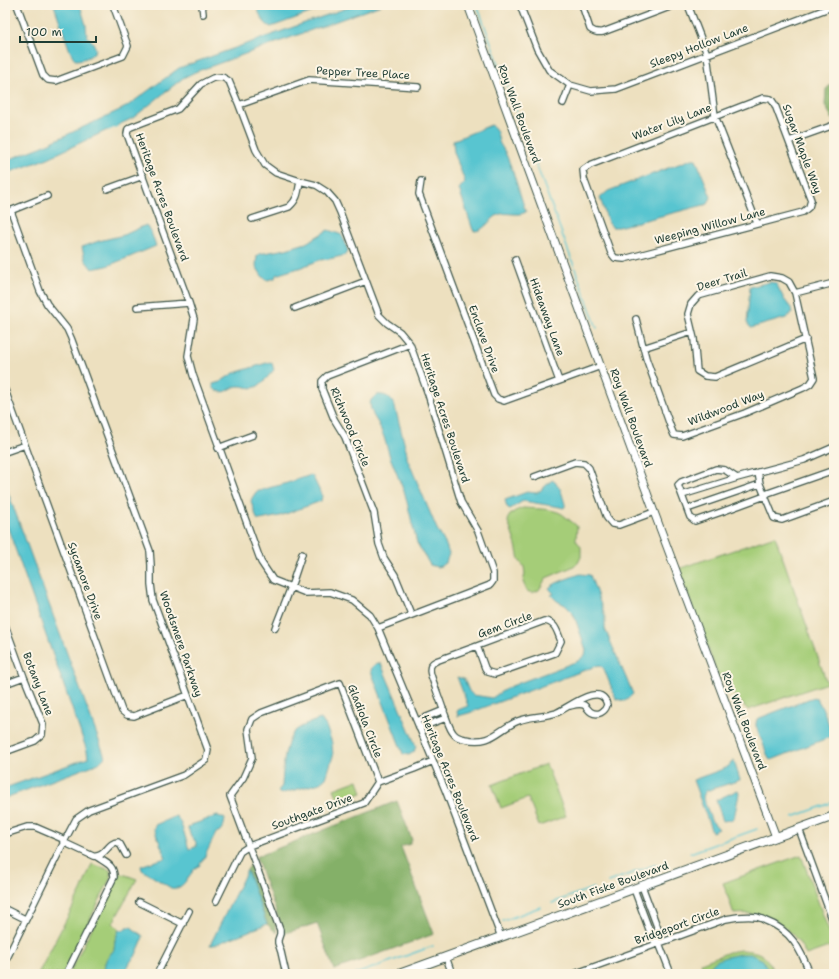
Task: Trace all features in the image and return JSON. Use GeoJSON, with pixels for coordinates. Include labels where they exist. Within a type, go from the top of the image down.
{"type":"FeatureCollection","features":[{"type":"Feature","properties":{"kind":"main road","name":"South Fiske Boulevard"},"geometry":{"type":"LineString","coordinates":[[399,974],[834,816]]}},
{"type":"Feature","properties":{"kind":"street"},"geometry":{"type":"LineString","coordinates":[[17,5],[43,75],[48,80],[56,81],[123,56],[128,46],[113,5]]}},
{"type":"Feature","properties":{"kind":"street"},"geometry":{"type":"LineString","coordinates":[[202,5],[203,14]]}},
{"type":"Feature","properties":{"kind":"street","name":"Roy Wall Boulevard"},"geometry":{"type":"LineString","coordinates":[[468,5],[654,512],[776,837]]}},
{"type":"Feature","properties":{"kind":"street","name":"Sleepy Hollow Lane"},"geometry":{"type":"LineString","coordinates":[[520,5],[537,49],[549,70],[570,85],[591,91],[616,89],[834,6]]}},
{"type":"Feature","properties":{"kind":"street"},"geometry":{"type":"LineString","coordinates":[[582,5],[590,29],[599,33],[675,5]]}},
{"type":"Feature","properties":{"kind":"street"},"geometry":{"type":"LineString","coordinates":[[688,5],[707,54],[715,116],[757,223]]}},
{"type":"Feature","properties":{"kind":"street","name":"Heritage Acres Boulevard"},"geometry":{"type":"LineString","coordinates":[[378,628],[411,614],[484,588],[492,583],[494,577],[478,531],[461,502],[428,394],[410,344],[400,332],[379,315],[335,201],[316,185],[276,173],[265,165],[256,150],[229,81],[222,77],[213,78],[201,84],[178,109],[131,127],[128,129],[127,134],[190,303],[194,319],[188,356],[192,375],[261,562],[274,580],[306,593],[330,592],[352,600],[370,615],[378,628],[446,792],[501,937]]}},
{"type":"Feature","properties":{"kind":"street","name":"Pepper Tree Place"},"geometry":{"type":"LineString","coordinates":[[239,105],[309,80],[418,87]]}},
{"type":"Feature","properties":{"kind":"street"},"geometry":{"type":"LineString","coordinates":[[563,104],[570,85]]}},
{"type":"Feature","properties":{"kind":"street","name":"Water Lily Lane"},"geometry":{"type":"LineString","coordinates":[[616,258],[611,253],[584,178],[583,170],[590,165],[762,98],[771,99]]}},
{"type":"Feature","properties":{"kind":"street","name":"Sugar Maple Way"},"geometry":{"type":"LineString","coordinates":[[771,99],[776,105],[811,200],[809,207]]}},
{"type":"Feature","properties":{"kind":"street"},"geometry":{"type":"LineString","coordinates":[[789,141],[833,125]]}},
{"type":"Feature","properties":{"kind":"street"},"geometry":{"type":"LineString","coordinates":[[107,189],[143,176]]}},
{"type":"Feature","properties":{"kind":"street"},"geometry":{"type":"LineString","coordinates":[[252,219],[288,207],[298,197],[300,181]]}},
{"type":"Feature","properties":{"kind":"street","name":"Enclave Drive"},"geometry":{"type":"LineString","coordinates":[[421,181],[419,194],[494,395],[498,399],[504,401],[600,366]]}},
{"type":"Feature","properties":{"kind":"street"},"geometry":{"type":"LineString","coordinates":[[8,212],[47,196]]}},
{"type":"Feature","properties":{"kind":"street","name":"Weeping Willow Lane"},"geometry":{"type":"LineString","coordinates":[[616,258],[624,259],[803,212],[809,207]]}},
{"type":"Feature","properties":{"kind":"street","name":"Woodsmere Parkway"},"geometry":{"type":"LineString","coordinates":[[5,962],[25,919],[76,819],[89,810],[184,775],[206,760],[208,750],[153,600],[150,551],[71,338],[67,329],[47,304],[40,291],[8,212]]}},
{"type":"Feature","properties":{"kind":"street","name":"Hideaway Lane"},"geometry":{"type":"LineString","coordinates":[[515,259],[559,381]]}},
{"type":"Feature","properties":{"kind":"street","name":"Deer Trail"},"geometry":{"type":"LineString","coordinates":[[795,293],[789,282],[782,278],[770,276],[698,296],[691,304],[688,314],[694,339],[697,371],[705,376],[715,377],[806,339]]}},
{"type":"Feature","properties":{"kind":"street"},"geometry":{"type":"LineString","coordinates":[[296,308],[366,281]]}},
{"type":"Feature","properties":{"kind":"street"},"geometry":{"type":"LineString","coordinates":[[795,293],[834,283]]}},
{"type":"Feature","properties":{"kind":"street","name":"Wildwood Way"},"geometry":{"type":"LineString","coordinates":[[636,318],[643,348],[671,428],[674,435],[682,436],[745,413],[810,384],[814,378],[795,293]]}},
{"type":"Feature","properties":{"kind":"street"},"geometry":{"type":"LineString","coordinates":[[137,307],[190,303]]}},
{"type":"Feature","properties":{"kind":"street"},"geometry":{"type":"LineString","coordinates":[[643,348],[692,332]]}},
{"type":"Feature","properties":{"kind":"street","name":"Richwood Circle"},"geometry":{"type":"LineString","coordinates":[[410,344],[327,376],[322,381],[322,389],[334,419],[345,437],[374,513],[379,544],[384,558],[395,575],[411,614]]}},
{"type":"Feature","properties":{"kind":"street","name":"Sycamore Drive"},"geometry":{"type":"LineString","coordinates":[[5,390],[122,711],[127,715],[134,716],[188,695]]}},
{"type":"Feature","properties":{"kind":"street"},"geometry":{"type":"LineString","coordinates":[[218,448],[253,435]]}},
{"type":"Feature","properties":{"kind":"street"},"geometry":{"type":"LineString","coordinates":[[5,452],[24,445]]}},
{"type":"Feature","properties":{"kind":"street"},"geometry":{"type":"LineString","coordinates":[[682,495],[804,460],[834,447]]}},
{"type":"Feature","properties":{"kind":"street"},"geometry":{"type":"LineString","coordinates":[[534,477],[574,462],[584,463],[589,468],[607,518],[612,524],[619,525],[654,512]]}},
{"type":"Feature","properties":{"kind":"street"},"geometry":{"type":"LineString","coordinates":[[737,478],[725,470],[716,469],[681,482],[678,485],[690,517],[695,521],[834,470]]}},
{"type":"Feature","properties":{"kind":"street"},"geometry":{"type":"LineString","coordinates":[[758,472],[760,484],[774,518],[782,520],[834,501]]}},
{"type":"Feature","properties":{"kind":"street"},"geometry":{"type":"LineString","coordinates":[[687,508],[760,484]]}},
{"type":"Feature","properties":{"kind":"street"},"geometry":{"type":"LineString","coordinates":[[275,628],[302,554]]}},
{"type":"Feature","properties":{"kind":"street","name":"Gem Circle"},"geometry":{"type":"LineString","coordinates":[[477,646],[485,668],[488,672],[495,674],[555,652],[561,642],[554,625],[549,621],[544,621],[433,662],[430,670],[431,675],[446,718],[454,735],[459,738],[477,741],[492,737],[513,723],[528,718],[550,715],[570,706]]}},
{"type":"Feature","properties":{"kind":"street","name":"Botany Lane"},"geometry":{"type":"LineString","coordinates":[[5,625],[43,724],[42,735],[35,741],[5,752]]}},
{"type":"Feature","properties":{"kind":"street"},"geometry":{"type":"LineString","coordinates":[[5,684],[24,677]]}},
{"type":"Feature","properties":{"kind":"street","name":"Gladiola Circle"},"geometry":{"type":"LineString","coordinates":[[249,846],[230,796],[242,778],[252,758],[248,729],[252,719],[261,713],[340,683],[378,782]]}},
{"type":"Feature","properties":{"kind":"street"},"geometry":{"type":"LineString","coordinates":[[597,695],[604,697],[607,705],[603,712],[598,714],[592,712],[581,704],[570,706],[582,698],[597,695]]}},
{"type":"Feature","properties":{"kind":"street"},"geometry":{"type":"LineString","coordinates":[[417,721],[444,710]]}},
{"type":"Feature","properties":{"kind":"street"},"geometry":{"type":"LineString","coordinates":[[419,728],[446,718]]}},
{"type":"Feature","properties":{"kind":"street"},"geometry":{"type":"LineString","coordinates":[[378,782],[433,761]]}},
{"type":"Feature","properties":{"kind":"street","name":"Southgate Drive"},"geometry":{"type":"LineString","coordinates":[[216,901],[240,852],[249,846],[364,803],[378,782]]}},
{"type":"Feature","properties":{"kind":"street"},"geometry":{"type":"LineString","coordinates":[[5,834],[28,826],[35,828],[97,857],[111,866],[113,870],[114,877],[66,974]]}},
{"type":"Feature","properties":{"kind":"street"},"geometry":{"type":"LineString","coordinates":[[798,829],[834,924]]}},
{"type":"Feature","properties":{"kind":"street"},"geometry":{"type":"LineString","coordinates":[[97,857],[102,855],[109,846],[115,842],[120,844],[126,855]]}},
{"type":"Feature","properties":{"kind":"street"},"geometry":{"type":"LineString","coordinates":[[249,846],[280,930],[278,943],[286,974]]}},
{"type":"Feature","properties":{"kind":"street"},"geometry":{"type":"LineString","coordinates":[[642,886],[661,937],[659,943],[670,974]]}},
{"type":"Feature","properties":{"kind":"street"},"geometry":{"type":"LineString","coordinates":[[634,889],[653,940],[659,943]]}},
{"type":"Feature","properties":{"kind":"street"},"geometry":{"type":"LineString","coordinates":[[139,902],[182,924]]}},
{"type":"Feature","properties":{"kind":"street"},"geometry":{"type":"LineString","coordinates":[[5,909],[25,919]]}},
{"type":"Feature","properties":{"kind":"street"},"geometry":{"type":"LineString","coordinates":[[157,974],[189,911]]}},
{"type":"Feature","properties":{"kind":"street","name":"Bridgeport Circle"},"geometry":{"type":"LineString","coordinates":[[574,974],[726,919],[740,917],[758,918],[775,924],[792,938],[804,957],[810,974]]}},
{"type":"Feature","properties":{"kind":"street"},"geometry":{"type":"LineString","coordinates":[[446,957],[452,974]]}},
{"type":"Feature","properties":{"kind":"green space"},"geometry":{"type":"Polygon","coordinates":[[[834,82],[834,122],[825,105],[826,89],[834,82]]]}},
{"type":"Feature","properties":{"kind":"green space"},"geometry":{"type":"Polygon","coordinates":[[[523,508],[548,510],[562,514],[577,526],[576,540],[581,547],[581,557],[578,563],[546,578],[539,590],[532,593],[527,591],[523,582],[525,574],[524,567],[519,560],[516,545],[508,522],[509,516],[515,511],[523,508]]]}},
{"type":"Feature","properties":{"kind":"green space"},"geometry":{"type":"Polygon","coordinates":[[[775,536],[827,683],[748,710],[719,678],[678,569],[775,536]]]}},
{"type":"Feature","properties":{"kind":"green space"},"geometry":{"type":"Polygon","coordinates":[[[546,764],[566,816],[539,826],[528,798],[501,808],[492,785],[546,764]]]}},
{"type":"Feature","properties":{"kind":"green space"},"geometry":{"type":"Polygon","coordinates":[[[358,780],[362,793],[339,801],[334,789],[358,780]]]}},
{"type":"Feature","properties":{"kind":"green space"},"geometry":{"type":"Polygon","coordinates":[[[397,801],[412,840],[410,844],[401,847],[434,934],[334,970],[317,923],[283,934],[283,929],[256,857],[397,801]]]}},
{"type":"Feature","properties":{"kind":"green space"},"geometry":{"type":"Polygon","coordinates":[[[801,855],[834,945],[806,955],[786,928],[777,922],[757,915],[734,914],[723,883],[801,855]]]}},
{"type":"Feature","properties":{"kind":"green space"},"geometry":{"type":"Polygon","coordinates":[[[252,863],[277,933],[267,924],[247,870],[252,863]]]}},
{"type":"Feature","properties":{"kind":"green space"},"geometry":{"type":"Polygon","coordinates":[[[92,864],[110,870],[111,877],[63,974],[38,974],[81,891],[92,864]]]}},
{"type":"Feature","properties":{"kind":"green space"},"geometry":{"type":"Polygon","coordinates":[[[117,872],[137,879],[113,923],[119,930],[115,940],[114,950],[105,963],[104,972],[102,974],[69,974],[117,878],[117,872]]]}},
{"type":"Feature","properties":{"kind":"green space"},"geometry":{"type":"Polygon","coordinates":[[[740,950],[762,955],[769,962],[774,974],[705,974],[701,963],[729,952],[740,950]]]}},
{"type":"Feature","properties":{"kind":"water"},"geometry":{"type":"Polygon","coordinates":[[[54,5],[80,5],[86,25],[87,37],[92,41],[96,49],[93,54],[84,59],[75,60],[70,51],[54,5]]]}},
{"type":"Feature","properties":{"kind":"water"},"geometry":{"type":"Polygon","coordinates":[[[256,5],[332,5],[271,27],[264,21],[256,5]]]}},
{"type":"Feature","properties":{"kind":"water"},"geometry":{"type":"Polygon","coordinates":[[[355,5],[381,5],[195,72],[183,78],[133,118],[48,158],[5,174],[5,161],[43,146],[126,107],[179,68],[355,5]]]}},
{"type":"Feature","properties":{"kind":"water"},"geometry":{"type":"Polygon","coordinates":[[[491,125],[497,131],[500,144],[505,151],[514,174],[526,212],[519,214],[498,215],[484,227],[475,231],[473,230],[459,189],[465,182],[454,152],[453,142],[454,140],[491,125]]]}},
{"type":"Feature","properties":{"kind":"water"},"geometry":{"type":"Polygon","coordinates":[[[692,159],[696,159],[711,197],[708,204],[618,227],[612,227],[608,222],[600,198],[608,191],[692,159]]]}},
{"type":"Feature","properties":{"kind":"water"},"geometry":{"type":"Polygon","coordinates":[[[146,225],[151,232],[156,246],[107,266],[92,269],[85,260],[82,247],[124,235],[146,225]]]}},
{"type":"Feature","properties":{"kind":"water"},"geometry":{"type":"Polygon","coordinates":[[[328,230],[342,235],[348,251],[346,255],[320,260],[276,275],[275,278],[268,280],[262,276],[256,266],[257,256],[259,254],[286,249],[306,243],[328,230]]]}},
{"type":"Feature","properties":{"kind":"water"},"geometry":{"type":"Polygon","coordinates":[[[770,282],[776,283],[784,299],[791,308],[792,313],[786,318],[751,328],[747,323],[750,287],[770,282]]]}},
{"type":"Feature","properties":{"kind":"water"},"geometry":{"type":"Polygon","coordinates":[[[270,362],[272,363],[274,370],[262,383],[256,387],[251,388],[236,386],[221,392],[216,390],[214,387],[213,384],[220,382],[234,373],[270,362]]]}},
{"type":"Feature","properties":{"kind":"water"},"geometry":{"type":"Polygon","coordinates":[[[376,395],[388,397],[395,407],[407,458],[449,554],[446,562],[441,566],[437,567],[430,565],[417,543],[405,494],[390,457],[384,437],[371,409],[371,400],[376,395]]]}},
{"type":"Feature","properties":{"kind":"water"},"geometry":{"type":"Polygon","coordinates":[[[311,475],[322,496],[321,501],[280,516],[260,520],[257,519],[251,501],[256,492],[311,475]]]}},
{"type":"Feature","properties":{"kind":"water"},"geometry":{"type":"Polygon","coordinates":[[[552,480],[559,487],[565,507],[563,508],[523,501],[510,509],[507,507],[505,500],[527,492],[536,493],[552,480]]]}},
{"type":"Feature","properties":{"kind":"water"},"geometry":{"type":"Polygon","coordinates":[[[5,484],[105,757],[99,763],[5,798],[5,788],[88,758],[87,751],[5,520],[5,484]]]}},
{"type":"Feature","properties":{"kind":"water"},"geometry":{"type":"Polygon","coordinates":[[[580,574],[590,575],[605,616],[605,629],[633,694],[625,701],[616,699],[604,669],[600,665],[458,716],[458,710],[468,706],[457,677],[464,679],[469,691],[473,695],[492,698],[507,688],[578,661],[585,655],[586,650],[572,612],[551,595],[554,594],[549,588],[559,582],[580,574]]]}},
{"type":"Feature","properties":{"kind":"water"},"geometry":{"type":"Polygon","coordinates":[[[377,663],[381,664],[416,746],[414,752],[409,755],[403,754],[371,671],[372,667],[377,663]]]}},
{"type":"Feature","properties":{"kind":"water"},"geometry":{"type":"Polygon","coordinates":[[[811,698],[817,699],[822,707],[830,728],[830,737],[774,759],[769,759],[756,726],[757,719],[811,698]]]}},
{"type":"Feature","properties":{"kind":"water"},"geometry":{"type":"Polygon","coordinates":[[[321,719],[326,726],[332,743],[333,756],[326,778],[320,783],[280,794],[278,791],[282,786],[284,758],[290,738],[298,729],[321,719]]]}},
{"type":"Feature","properties":{"kind":"water"},"geometry":{"type":"Polygon","coordinates":[[[732,761],[734,761],[740,780],[706,791],[703,796],[711,820],[719,829],[712,832],[693,780],[726,768],[732,761]]]}},
{"type":"Feature","properties":{"kind":"water"},"geometry":{"type":"Polygon","coordinates":[[[738,790],[739,794],[734,818],[723,821],[716,800],[738,790]]]}},
{"type":"Feature","properties":{"kind":"water"},"geometry":{"type":"Polygon","coordinates":[[[176,816],[182,827],[189,849],[196,847],[196,842],[191,836],[188,828],[191,825],[217,816],[225,819],[224,825],[220,831],[216,833],[199,866],[196,867],[180,887],[171,888],[142,870],[141,866],[166,858],[154,829],[155,825],[176,816]]]}},
{"type":"Feature","properties":{"kind":"water"},"geometry":{"type":"Polygon","coordinates":[[[247,870],[267,924],[214,945],[210,945],[247,870]]]}},
{"type":"Feature","properties":{"kind":"water"},"geometry":{"type":"Polygon","coordinates":[[[127,927],[131,927],[143,936],[135,957],[127,968],[126,974],[102,974],[104,972],[107,958],[114,950],[115,940],[119,930],[123,930],[127,927]]]}},
{"type":"Feature","properties":{"kind":"water"},"geometry":{"type":"Polygon","coordinates":[[[740,954],[750,954],[763,960],[770,974],[712,974],[710,967],[716,961],[740,954]]]}},
{"type":"Feature","properties":{"kind":"waterway"},"geometry":{"type":"LineString","coordinates":[[477,5],[597,328]]}},
{"type":"Feature","properties":{"kind":"waterway"},"geometry":{"type":"LineString","coordinates":[[108,130],[117,126]]}},
{"type":"Feature","properties":{"kind":"waterway"},"geometry":{"type":"LineString","coordinates":[[793,817],[834,802]]}},
{"type":"Feature","properties":{"kind":"waterway"},"geometry":{"type":"LineString","coordinates":[[690,853],[757,829]]}},
{"type":"Feature","properties":{"kind":"waterway"},"geometry":{"type":"LineString","coordinates":[[608,882],[657,864]]}},
{"type":"Feature","properties":{"kind":"waterway"},"geometry":{"type":"LineString","coordinates":[[552,903],[593,888]]}},
{"type":"Feature","properties":{"kind":"waterway"},"geometry":{"type":"LineString","coordinates":[[503,921],[540,907]]}},
{"type":"Feature","properties":{"kind":"waterway"},"geometry":{"type":"LineString","coordinates":[[356,974],[433,946]]}}]}
